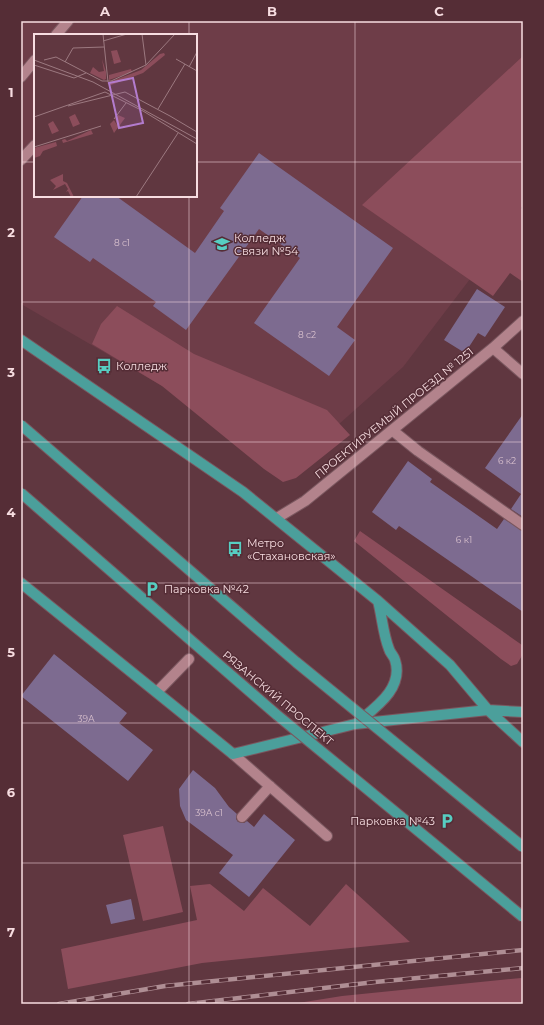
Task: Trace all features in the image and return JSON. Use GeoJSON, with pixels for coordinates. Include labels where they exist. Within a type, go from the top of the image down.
{"type":"FeatureCollection","features":[{"type":"Feature","properties":{"kind":"main road"},"geometry":{"type":"LineString","coordinates":[[21,340],[243,492],[277,518],[378,601],[450,665],[488,710],[523,742]]}},
{"type":"Feature","properties":{"kind":"main road"},"geometry":{"type":"LineString","coordinates":[[21,425],[296,662],[523,848]]}},
{"type":"Feature","properties":{"kind":"main road","name":"РЯЗАНСКИЙ ПРОСПЕКТ"},"geometry":{"type":"LineString","coordinates":[[21,493],[277,715],[523,917]]}},
{"type":"Feature","properties":{"kind":"main road"},"geometry":{"type":"LineString","coordinates":[[21,583],[233,754],[355,724],[488,710],[523,712]]}},
{"type":"Feature","properties":{"kind":"main road"},"geometry":{"type":"LineString","coordinates":[[355,724],[384,701],[394,683],[395,660],[389,649],[378,601]]}},
{"type":"Feature","properties":{"kind":"street"},"geometry":{"type":"LineString","coordinates":[[57,34],[68,21]]}},
{"type":"Feature","properties":{"kind":"street"},"geometry":{"type":"LineString","coordinates":[[21,77],[34,61]]}},
{"type":"Feature","properties":{"kind":"street"},"geometry":{"type":"LineString","coordinates":[[21,160],[34,146]]}},
{"type":"Feature","properties":{"kind":"street","name":"ПРОЕКТИРУЕМЫЙ ПРОЕЗД № 1251"},"geometry":{"type":"LineString","coordinates":[[277,518],[305,501],[493,348],[523,321]]}},
{"type":"Feature","properties":{"kind":"street"},"geometry":{"type":"LineString","coordinates":[[493,348],[523,374]]}},
{"type":"Feature","properties":{"kind":"street"},"geometry":{"type":"LineString","coordinates":[[392,430],[418,451],[523,525]]}},
{"type":"Feature","properties":{"kind":"street"},"geometry":{"type":"LineString","coordinates":[[157,692],[189,660]]}},
{"type":"Feature","properties":{"kind":"street"},"geometry":{"type":"LineString","coordinates":[[233,754],[327,836]]}},
{"type":"Feature","properties":{"kind":"street"},"geometry":{"type":"LineString","coordinates":[[242,818],[270,786]]}},
{"type":"Feature","properties":{"kind":"shaded area","name":"Колледж Связи №54"},"geometry":{"type":"Polygon","coordinates":[[[21,21],[523,21],[523,65],[470,279],[403,367],[283,474],[188,401],[21,304],[21,21]]]}},
{"type":"Feature","properties":{"kind":"shaded area"},"geometry":{"type":"Polygon","coordinates":[[[523,56],[523,205],[521,208],[523,210],[523,282],[510,273],[493,296],[362,205],[523,56]]]}},
{"type":"Feature","properties":{"kind":"shaded area"},"geometry":{"type":"Polygon","coordinates":[[[117,306],[194,354],[327,410],[350,435],[296,478],[283,482],[264,469],[162,386],[92,344],[101,324],[117,306]]]}},
{"type":"Feature","properties":{"kind":"shaded area"},"geometry":{"type":"Polygon","coordinates":[[[360,531],[522,645],[523,654],[517,664],[511,666],[501,659],[354,541],[360,531]]]}},
{"type":"Feature","properties":{"kind":"shaded area"},"geometry":{"type":"Polygon","coordinates":[[[163,826],[183,912],[143,921],[123,835],[163,826]]]}},
{"type":"Feature","properties":{"kind":"shaded area"},"geometry":{"type":"Polygon","coordinates":[[[210,884],[244,911],[263,888],[310,926],[346,884],[410,942],[202,963],[68,989],[61,949],[197,920],[190,886],[210,884]]]}},
{"type":"Feature","properties":{"kind":"shaded area"},"geometry":{"type":"Polygon","coordinates":[[[523,979],[523,1004],[292,1004],[342,996],[523,979]]]}},
{"type":"Feature","properties":{"kind":"building"},"geometry":{"type":"Polygon","coordinates":[[[259,153],[393,248],[337,327],[355,340],[329,376],[254,323],[300,258],[259,229],[186,330],[153,306],[156,302],[93,258],[90,262],[54,237],[82,197],[117,197],[195,253],[224,211],[220,208],[259,153]]]}},
{"type":"Feature","properties":{"kind":"building"},"geometry":{"type":"Polygon","coordinates":[[[477,289],[505,307],[485,337],[478,333],[465,353],[444,340],[477,289]]]}},
{"type":"Feature","properties":{"kind":"building"},"geometry":{"type":"Polygon","coordinates":[[[523,414],[523,517],[511,509],[521,494],[485,468],[523,414]]]}},
{"type":"Feature","properties":{"kind":"building"},"geometry":{"type":"Polygon","coordinates":[[[408,461],[432,479],[430,482],[497,529],[504,519],[523,531],[523,612],[399,526],[396,530],[372,512],[408,461]]]}},
{"type":"Feature","properties":{"kind":"building"},"geometry":{"type":"Polygon","coordinates":[[[54,654],[127,713],[119,723],[153,750],[128,781],[21,696],[54,654]]]}},
{"type":"Feature","properties":{"kind":"building"},"geometry":{"type":"Polygon","coordinates":[[[193,770],[215,788],[229,807],[237,814],[236,819],[238,822],[244,823],[247,821],[254,827],[264,814],[295,840],[249,897],[219,873],[233,855],[186,820],[180,806],[179,789],[193,770]]]}},
{"type":"Feature","properties":{"kind":"building"},"geometry":{"type":"Polygon","coordinates":[[[131,899],[135,919],[111,924],[106,905],[131,899]]]}},
{"type":"Feature","properties":{"kind":"railway"},"geometry":{"type":"LineString","coordinates":[[59,1004],[165,986],[523,950]]}},
{"type":"Feature","properties":{"kind":"railway"},"geometry":{"type":"LineString","coordinates":[[188,1004],[375,982],[523,968]]}},
{"type":"Feature","properties":{"kind":"place","name":"Колледж Связи №54"},"geometry":{"type":"Point","coordinates":[222,244]}},
{"type":"Feature","properties":{"kind":"place","name":"Колледж"},"geometry":{"type":"Point","coordinates":[104,366]}},
{"type":"Feature","properties":{"kind":"place","name":"Метро «Стахановская»"},"geometry":{"type":"Point","coordinates":[235,549]}},
{"type":"Feature","properties":{"kind":"place","name":"Парковка №42"},"geometry":{"type":"Point","coordinates":[152,589]}},
{"type":"Feature","properties":{"kind":"place","name":"Парковка №43"},"geometry":{"type":"Point","coordinates":[447,821]}}]}
